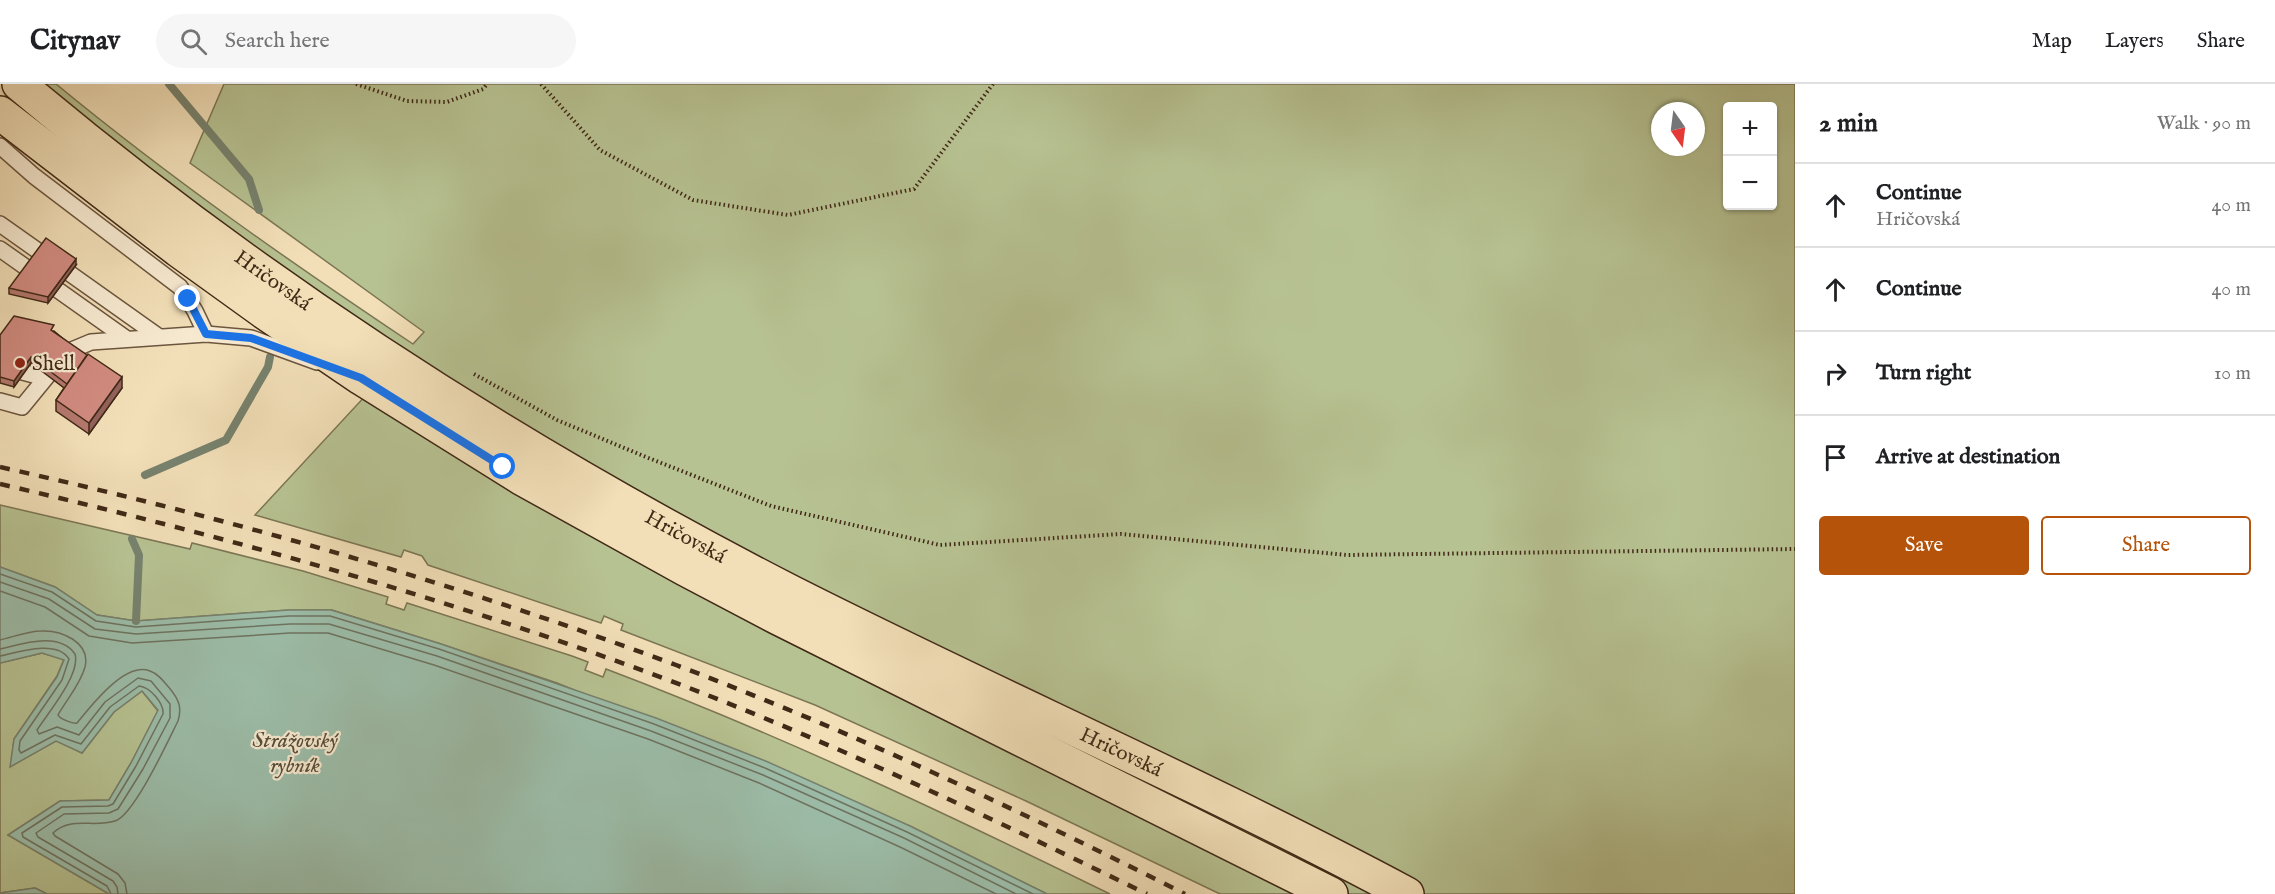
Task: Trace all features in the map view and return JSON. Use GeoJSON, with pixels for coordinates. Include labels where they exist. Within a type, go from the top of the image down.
{"type":"FeatureCollection","features":[{"type":"Feature","properties":{"kind":"main road","name":"Hričovská"},"geometry":{"type":"LineString","coordinates":[[19,84],[195,225],[288,292],[463,407],[551,460],[696,542],[789,590],[980,686],[1141,760],[1407,894]]}},
{"type":"Feature","properties":{"kind":"main road","name":"Hričovská"},"geometry":{"type":"LineString","coordinates":[[0,113],[177,250],[264,312],[361,378],[521,478],[685,569],[1331,894]]}},
{"type":"Feature","properties":{"kind":"lane"},"geometry":{"type":"LineString","coordinates":[[0,146],[34,176],[180,287],[195,310],[206,334]]}},
{"type":"Feature","properties":{"kind":"lane"},"geometry":{"type":"LineString","coordinates":[[0,224],[158,336]]}},
{"type":"Feature","properties":{"kind":"lane"},"geometry":{"type":"LineString","coordinates":[[0,249],[127,339]]}},
{"type":"Feature","properties":{"kind":"lane"},"geometry":{"type":"LineString","coordinates":[[0,400],[22,407],[45,378],[62,350],[91,342],[158,336],[206,334],[251,338],[361,378]]}},
{"type":"Feature","properties":{"kind":"lane"},"geometry":{"type":"LineString","coordinates":[[0,366],[45,378]]}},
{"type":"Feature","properties":{"kind":"path"},"geometry":{"type":"LineString","coordinates":[[356,84],[407,101],[447,102],[483,89],[487,84]]}},
{"type":"Feature","properties":{"kind":"path"},"geometry":{"type":"LineString","coordinates":[[541,84],[600,150],[693,200],[788,215],[914,189],[993,84]]}},
{"type":"Feature","properties":{"kind":"path"},"geometry":{"type":"LineString","coordinates":[[469,372],[557,420],[771,506],[940,545],[1121,534],[1347,555],[1795,549]]}},
{"type":"Feature","properties":{"kind":"shaded area"},"geometry":{"type":"Polygon","coordinates":[[[43,84],[56,84],[143,153],[231,218],[413,344],[424,332],[190,163],[224,84],[1795,84],[1795,894],[1220,894],[1026,801],[815,705],[621,630],[623,624],[604,616],[601,623],[428,565],[422,556],[404,550],[401,557],[255,515],[406,352],[285,270],[173,189],[43,84]]]}},
{"type":"Feature","properties":{"kind":"shaded area"},"geometry":{"type":"Polygon","coordinates":[[[0,505],[190,549],[192,543],[303,571],[388,597],[386,604],[404,610],[407,603],[572,656],[588,662],[585,670],[603,677],[606,669],[798,747],[1110,894],[1047,894],[910,826],[557,683],[332,610],[289,610],[136,621],[97,615],[55,587],[0,567],[0,505]]]}},
{"type":"Feature","properties":{"kind":"shaded area"},"geometry":{"type":"Polygon","coordinates":[[[42,653],[64,659],[57,676],[14,739],[11,766],[57,740],[82,753],[114,712],[142,691],[158,711],[109,800],[60,801],[8,835],[109,894],[47,894],[35,888],[0,893],[0,663],[42,653]]]}},
{"type":"Feature","properties":{"kind":"water","name":"Strážovský rybník"},"geometry":{"type":"Polygon","coordinates":[[[0,567],[55,587],[97,615],[136,621],[289,610],[331,610],[441,644],[656,718],[768,762],[910,826],[1047,894],[109,894],[8,835],[60,801],[109,800],[158,710],[142,691],[114,712],[82,753],[56,741],[10,767],[14,739],[57,677],[64,660],[42,653],[0,663],[0,567]]]}},
{"type":"Feature","properties":{"kind":"water"},"geometry":{"type":"Polygon","coordinates":[[[35,888],[47,894],[0,894],[0,893],[35,888]]]}},
{"type":"Feature","properties":{"kind":"building"},"geometry":{"type":"Polygon","coordinates":[[[46,238],[76,259],[48,297],[9,288],[46,238]]]}},
{"type":"Feature","properties":{"kind":"building"},"geometry":{"type":"Polygon","coordinates":[[[14,316],[54,325],[51,330],[87,355],[67,384],[31,357],[14,381],[0,377],[0,335],[14,316]]]}},
{"type":"Feature","properties":{"kind":"building"},"geometry":{"type":"Polygon","coordinates":[[[88,354],[122,377],[89,423],[56,400],[88,354]]]}},
{"type":"Feature","properties":{"kind":"waterway"},"geometry":{"type":"LineString","coordinates":[[169,84],[249,179],[259,210]]}},
{"type":"Feature","properties":{"kind":"waterway"},"geometry":{"type":"LineString","coordinates":[[145,475],[226,440],[268,367],[270,357]]}},
{"type":"Feature","properties":{"kind":"waterway"},"geometry":{"type":"LineString","coordinates":[[132,539],[139,555],[136,621]]}},
{"type":"Feature","properties":{"kind":"railway"},"geometry":{"type":"LineString","coordinates":[[0,467],[257,530],[426,580],[593,635],[741,690],[870,744],[997,802],[1185,894]]}},
{"type":"Feature","properties":{"kind":"railway"},"geometry":{"type":"LineString","coordinates":[[0,484],[255,548],[423,597],[589,651],[732,705],[852,756],[1147,894]]}},
{"type":"Feature","properties":{"kind":"place","name":"Shell"},"geometry":{"type":"Point","coordinates":[20,363]}},
{"type":"Feature","properties":{"kind":"route"},"geometry":{"type":"LineString","coordinates":[[188,299],[206,334],[251,338],[361,378],[503,467]]}}]}
